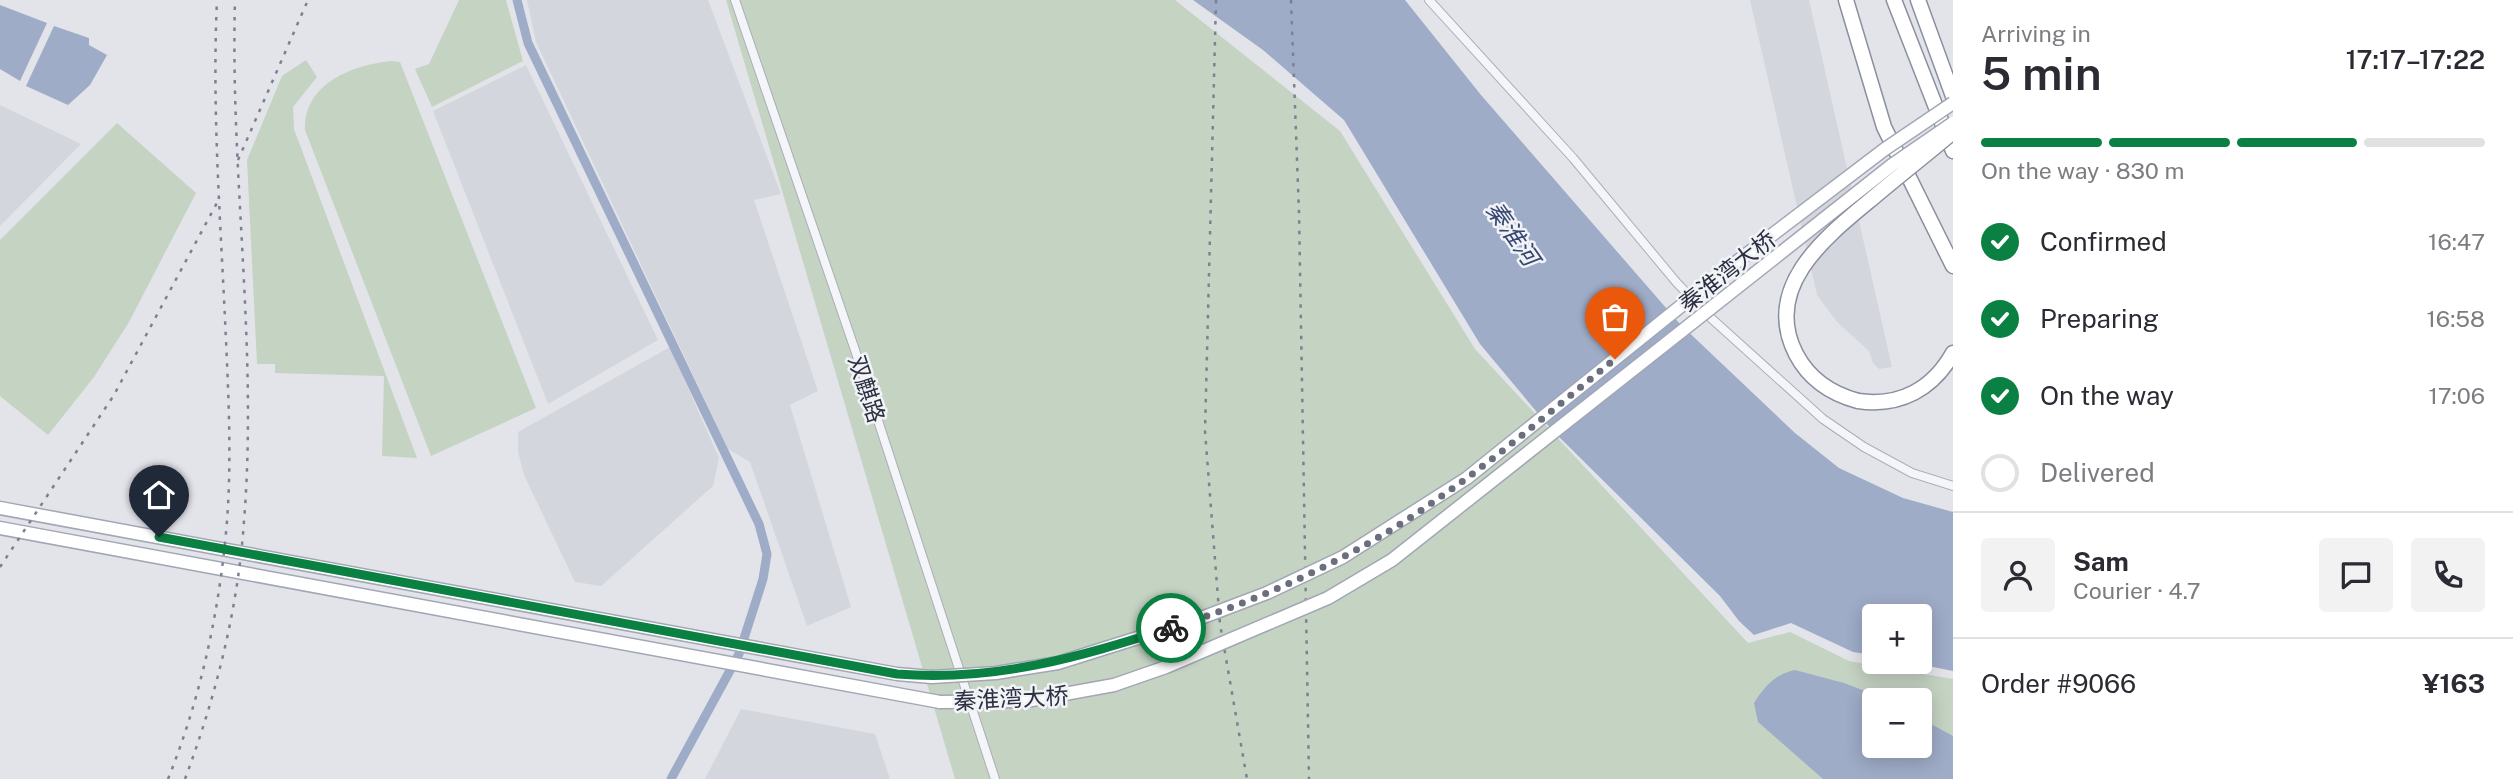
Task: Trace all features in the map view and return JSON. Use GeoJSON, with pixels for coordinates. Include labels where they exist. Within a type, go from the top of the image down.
{"type":"FeatureCollection","features":[{"type":"Feature","properties":{"kind":"highway"},"geometry":{"type":"LineString","coordinates":[[1846,0],[1884,128],[1953,266]]}},
{"type":"Feature","properties":{"kind":"highway"},"geometry":{"type":"LineString","coordinates":[[1894,0],[1953,151]]}},
{"type":"Feature","properties":{"kind":"highway"},"geometry":{"type":"LineString","coordinates":[[1918,0],[1953,96]]}},
{"type":"Feature","properties":{"kind":"highway"},"geometry":{"type":"LineString","coordinates":[[1953,132],[1818,246],[1797,275],[1787,313],[1791,342],[1804,366],[1824,386],[1849,398],[1879,403],[1909,396],[1933,381],[1953,353]]}},
{"type":"Feature","properties":{"kind":"main road","name":"秦淮湾大桥"},"geometry":{"type":"LineString","coordinates":[[0,508],[897,674],[932,677],[1026,669],[1111,647],[1256,597],[1354,551],[1467,478],[1721,273],[1885,149],[1953,103]]}},
{"type":"Feature","properties":{"kind":"main road","name":"秦淮湾大桥"},"geometry":{"type":"LineString","coordinates":[[0,528],[940,702],[1026,701],[1114,685],[1296,612],[1359,582],[1392,560],[1871,181],[1953,123]]}},
{"type":"Feature","properties":{"kind":"street","name":"双麒路"},"geometry":{"type":"LineString","coordinates":[[735,0],[868,389],[995,779]]}},
{"type":"Feature","properties":{"kind":"street"},"geometry":{"type":"LineString","coordinates":[[1429,0],[1573,158],[1712,319],[1824,419],[1854,440],[1912,473],[1953,486]]}},
{"type":"Feature","properties":{"kind":"shaded area"},"geometry":{"type":"Polygon","coordinates":[[[527,0],[708,0],[781,194],[754,200],[818,391],[790,405],[851,607],[807,626],[750,462],[728,449],[536,42],[527,0]]]}},
{"type":"Feature","properties":{"kind":"shaded area"},"geometry":{"type":"Polygon","coordinates":[[[1750,0],[1809,0],[1892,367],[1879,369],[1873,363],[1869,351],[1837,322],[1817,295],[1750,0]]]}},
{"type":"Feature","properties":{"kind":"shaded area"},"geometry":{"type":"Polygon","coordinates":[[[526,65],[658,340],[548,404],[433,111],[526,65]]]}},
{"type":"Feature","properties":{"kind":"shaded area"},"geometry":{"type":"Polygon","coordinates":[[[0,105],[81,144],[0,226],[0,105]]]}},
{"type":"Feature","properties":{"kind":"shaded area"},"geometry":{"type":"Polygon","coordinates":[[[670,347],[719,458],[713,486],[601,586],[575,582],[524,475],[518,452],[518,432],[670,347]]]}},
{"type":"Feature","properties":{"kind":"shaded area"},"geometry":{"type":"Polygon","coordinates":[[[741,709],[875,734],[890,779],[705,779],[741,709]]]}},
{"type":"Feature","properties":{"kind":"green space"},"geometry":{"type":"Polygon","coordinates":[[[459,0],[506,0],[523,61],[432,107],[415,69],[429,64],[459,0]]]}},
{"type":"Feature","properties":{"kind":"green space"},"geometry":{"type":"Polygon","coordinates":[[[726,0],[1175,0],[1340,131],[1475,349],[1748,643],[1790,632],[1849,661],[1862,663],[1862,674],[1924,674],[1953,679],[1953,779],[955,779],[726,0]]]}},
{"type":"Feature","properties":{"kind":"green space"},"geometry":{"type":"Polygon","coordinates":[[[306,60],[317,77],[293,107],[294,129],[417,458],[382,456],[384,376],[275,373],[275,364],[257,364],[247,160],[282,76],[306,60]]]}},
{"type":"Feature","properties":{"kind":"green space"},"geometry":{"type":"Polygon","coordinates":[[[391,61],[400,62],[536,408],[431,456],[305,130],[312,100],[321,89],[346,72],[391,61]]]}},
{"type":"Feature","properties":{"kind":"green space"},"geometry":{"type":"Polygon","coordinates":[[[117,123],[196,193],[129,322],[94,377],[48,435],[0,396],[0,240],[117,123]]]}},
{"type":"Feature","properties":{"kind":"water","name":"秦淮河"},"geometry":{"type":"Polygon","coordinates":[[[1193,0],[1405,0],[1481,95],[1680,324],[1795,433],[1839,468],[1903,498],[1953,512],[1953,671],[1932,667],[1932,604],[1862,604],[1862,653],[1853,652],[1791,623],[1754,635],[1739,621],[1720,596],[1551,429],[1480,344],[1344,120],[1263,50],[1193,0]]]}},
{"type":"Feature","properties":{"kind":"water"},"geometry":{"type":"Polygon","coordinates":[[[0,5],[47,23],[20,81],[0,69],[0,5]]]}},
{"type":"Feature","properties":{"kind":"water"},"geometry":{"type":"Polygon","coordinates":[[[54,26],[89,38],[89,45],[107,55],[90,85],[68,105],[26,86],[54,26]]]}},
{"type":"Feature","properties":{"kind":"water"},"geometry":{"type":"Polygon","coordinates":[[[1795,670],[1862,690],[1862,758],[1932,758],[1932,725],[1953,736],[1953,779],[1823,779],[1758,722],[1754,703],[1767,686],[1795,670]]]}},
{"type":"Feature","properties":{"kind":"waterway"},"geometry":{"type":"LineString","coordinates":[[517,0],[528,43],[759,524],[767,554],[763,579],[739,654],[671,779]]}},
{"type":"Feature","properties":{"kind":"railway"},"geometry":{"type":"LineString","coordinates":[[168,779],[190,716],[207,652],[227,521],[229,420],[216,120],[217,0]]}},
{"type":"Feature","properties":{"kind":"railway"},"geometry":{"type":"LineString","coordinates":[[185,779],[224,652],[237,587],[244,521],[248,391],[236,130],[235,0]]}},
{"type":"Feature","properties":{"kind":"railway"},"geometry":{"type":"LineString","coordinates":[[238,160],[308,0]]}},
{"type":"Feature","properties":{"kind":"railway"},"geometry":{"type":"LineString","coordinates":[[1216,0],[1205,431],[1220,624],[1247,779]]}},
{"type":"Feature","properties":{"kind":"railway"},"geometry":{"type":"LineString","coordinates":[[1291,0],[1299,213],[1309,779]]}},
{"type":"Feature","properties":{"kind":"railway"},"geometry":{"type":"LineString","coordinates":[[0,567],[114,395],[218,201]]}},
{"type":"Feature","properties":{"kind":"way so far"},"geometry":{"type":"LineString","coordinates":[[1171,628],[1297,580],[1376,539],[1467,478],[1615,359]]}},
{"type":"Feature","properties":{"kind":"route"},"geometry":{"type":"LineString","coordinates":[[159,537],[897,674],[932,677],[1026,669],[1058,663],[1171,628]]}}]}
